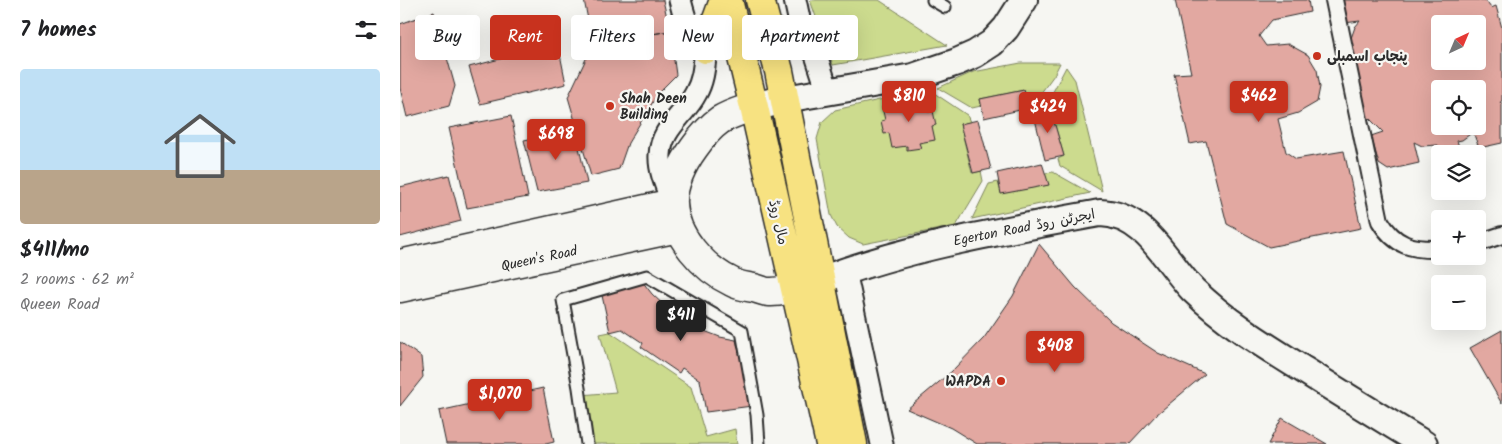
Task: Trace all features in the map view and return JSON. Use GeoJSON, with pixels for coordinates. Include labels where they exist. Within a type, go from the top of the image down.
{"type":"FeatureCollection","features":[{"type":"Feature","properties":{"kind":"main road"},"geometry":{"type":"LineString","coordinates":[[718,15],[724,0]]}},
{"type":"Feature","properties":{"kind":"main road","name":"مال روڈ"},"geometry":{"type":"LineString","coordinates":[[728,0],[830,444]]}},
{"type":"Feature","properties":{"kind":"main road"},"geometry":{"type":"LineString","coordinates":[[760,0],[833,275],[853,444]]}},
{"type":"Feature","properties":{"kind":"main road"},"geometry":{"type":"LineString","coordinates":[[785,99],[754,107],[719,121],[698,142],[682,170],[675,215],[690,246],[713,271],[734,284],[769,292],[795,288],[833,275]]}},
{"type":"Feature","properties":{"kind":"main road","name":"Queen's Road"},"geometry":{"type":"LineString","coordinates":[[400,264],[675,215]]}},
{"type":"Feature","properties":{"kind":"main road","name":"Queen's Road"},"geometry":{"type":"LineString","coordinates":[[400,288],[675,215]]}},
{"type":"Feature","properties":{"kind":"street"},"geometry":{"type":"LineString","coordinates":[[680,0],[684,15]]}},
{"type":"Feature","properties":{"kind":"street"},"geometry":{"type":"LineString","coordinates":[[795,0],[803,37],[816,55],[828,92]]}},
{"type":"Feature","properties":{"kind":"street"},"geometry":{"type":"LineString","coordinates":[[785,99],[913,77],[957,62],[975,54],[992,43],[1006,28],[1024,0]]}},
{"type":"Feature","properties":{"kind":"street"},"geometry":{"type":"LineString","coordinates":[[1334,0],[1380,221],[1397,242],[1413,248],[1431,249]]}},
{"type":"Feature","properties":{"kind":"street"},"geometry":{"type":"LineString","coordinates":[[675,215],[660,164],[661,146],[668,130],[696,94],[705,60]]}},
{"type":"Feature","properties":{"kind":"street","name":"Egerton Road ایجرٹن روڈ"},"geometry":{"type":"LineString","coordinates":[[833,275],[954,240],[1100,212],[1112,213],[1133,223],[1157,243],[1193,289],[1234,326],[1423,444]]}},
{"type":"Feature","properties":{"kind":"street"},"geometry":{"type":"LineString","coordinates":[[1486,240],[1502,235]]}},
{"type":"Feature","properties":{"kind":"street"},"geometry":{"type":"LineString","coordinates":[[833,275],[882,444]]}},
{"type":"Feature","properties":{"kind":"lane"},"geometry":{"type":"LineString","coordinates":[[933,0],[945,6]]}},
{"type":"Feature","properties":{"kind":"lane"},"geometry":{"type":"LineString","coordinates":[[587,444],[563,300],[648,276],[742,331],[757,416],[759,444]]}},
{"type":"Feature","properties":{"kind":"green space"},"geometry":{"type":"Polygon","coordinates":[[[810,0],[879,0],[947,45],[833,65],[831,60],[858,60],[858,15],[815,15],[810,0]]]}},
{"type":"Feature","properties":{"kind":"green space"},"geometry":{"type":"Polygon","coordinates":[[[1021,63],[1060,63],[1038,97],[1027,99],[1024,90],[980,99],[981,106],[972,108],[938,88],[973,72],[1021,63]]]}},
{"type":"Feature","properties":{"kind":"green space"},"geometry":{"type":"Polygon","coordinates":[[[1066,67],[1075,80],[1102,191],[1060,166],[1058,159],[1064,156],[1050,108],[1044,109],[1066,67]]]}},
{"type":"Feature","properties":{"kind":"green space"},"geometry":{"type":"Polygon","coordinates":[[[928,89],[967,115],[970,122],[960,124],[972,173],[981,171],[983,181],[956,226],[863,244],[849,238],[837,227],[831,215],[817,139],[822,122],[835,110],[928,89]]]}},
{"type":"Feature","properties":{"kind":"green space"},"geometry":{"type":"Polygon","coordinates":[[[1053,172],[1090,193],[972,219],[989,184],[998,182],[1001,193],[1048,185],[1045,173],[1053,172]]]}},
{"type":"Feature","properties":{"kind":"green space"},"geometry":{"type":"Polygon","coordinates":[[[610,332],[691,387],[706,437],[735,429],[737,444],[589,444],[581,395],[616,392],[600,334],[610,332]]]}},
{"type":"Feature","properties":{"kind":"building"},"geometry":{"type":"Polygon","coordinates":[[[584,0],[663,0],[666,15],[664,15],[664,32],[654,34],[654,15],[587,15],[584,0]]]}},
{"type":"Feature","properties":{"kind":"building"},"geometry":{"type":"Polygon","coordinates":[[[1175,0],[1308,0],[1310,12],[1272,20],[1259,36],[1266,46],[1288,44],[1308,55],[1317,70],[1320,87],[1317,102],[1298,113],[1278,119],[1286,152],[1296,159],[1344,151],[1361,228],[1269,247],[1227,224],[1206,141],[1190,144],[1174,74],[1191,73],[1175,0]]]}},
{"type":"Feature","properties":{"kind":"building"},"geometry":{"type":"Polygon","coordinates":[[[1340,0],[1485,0],[1491,8],[1496,6],[1502,28],[1502,100],[1500,103],[1502,103],[1502,143],[1486,146],[1478,145],[1474,135],[1486,135],[1486,80],[1431,80],[1431,135],[1469,135],[1457,141],[1458,145],[1422,146],[1414,142],[1419,163],[1388,170],[1379,164],[1371,136],[1383,132],[1369,118],[1361,121],[1350,41],[1355,27],[1360,21],[1344,23],[1340,0]]]}},
{"type":"Feature","properties":{"kind":"building"},"geometry":{"type":"Polygon","coordinates":[[[415,19],[415,60],[448,60],[455,86],[449,106],[407,117],[400,88],[400,24],[415,19]]]}},
{"type":"Feature","properties":{"kind":"building","name":"Shah Deen Building"},"geometry":{"type":"Polygon","coordinates":[[[664,32],[664,60],[674,60],[676,75],[659,92],[628,143],[619,169],[591,176],[568,97],[585,60],[654,60],[654,34],[664,32]]]}},
{"type":"Feature","properties":{"kind":"building"},"geometry":{"type":"Polygon","coordinates":[[[561,59],[566,84],[480,104],[469,67],[496,60],[561,59]]]}},
{"type":"Feature","properties":{"kind":"building"},"geometry":{"type":"Polygon","coordinates":[[[1024,90],[1029,108],[984,118],[980,99],[1024,90]]]}},
{"type":"Feature","properties":{"kind":"building"},"geometry":{"type":"Polygon","coordinates":[[[910,96],[911,101],[925,97],[928,112],[933,111],[936,125],[932,126],[935,140],[919,143],[921,148],[907,150],[907,146],[892,148],[889,133],[884,134],[881,121],[885,120],[882,107],[897,104],[896,99],[910,96]]]}},
{"type":"Feature","properties":{"kind":"building"},"geometry":{"type":"Polygon","coordinates":[[[1050,108],[1064,156],[1045,160],[1033,111],[1050,108]]]}},
{"type":"Feature","properties":{"kind":"building"},"geometry":{"type":"Polygon","coordinates":[[[511,116],[528,197],[467,208],[449,128],[511,116]]]}},
{"type":"Feature","properties":{"kind":"building"},"geometry":{"type":"Polygon","coordinates":[[[978,120],[991,169],[973,173],[960,124],[978,120]]]}},
{"type":"Feature","properties":{"kind":"building"},"geometry":{"type":"Polygon","coordinates":[[[575,130],[587,183],[537,192],[524,140],[575,130]]]}},
{"type":"Feature","properties":{"kind":"building"},"geometry":{"type":"Polygon","coordinates":[[[1042,163],[1049,185],[1001,194],[997,173],[1042,163]]]}},
{"type":"Feature","properties":{"kind":"building"},"geometry":{"type":"Polygon","coordinates":[[[449,175],[461,221],[400,237],[400,187],[449,175]]]}},
{"type":"Feature","properties":{"kind":"building"},"geometry":{"type":"Polygon","coordinates":[[[1039,244],[1075,287],[1111,322],[1158,353],[1205,374],[1156,415],[1129,444],[977,444],[951,428],[907,409],[951,372],[984,338],[1013,296],[1039,244]]]}},
{"type":"Feature","properties":{"kind":"building"},"geometry":{"type":"Polygon","coordinates":[[[642,281],[652,294],[669,310],[681,293],[709,313],[699,329],[720,337],[736,340],[752,406],[706,412],[700,380],[682,368],[679,373],[641,347],[643,343],[622,329],[610,332],[601,291],[642,281]]]}},
{"type":"Feature","properties":{"kind":"building"},"geometry":{"type":"Polygon","coordinates":[[[1502,330],[1502,404],[1470,348],[1502,330]]]}},
{"type":"Feature","properties":{"kind":"building"},"geometry":{"type":"Polygon","coordinates":[[[400,342],[421,357],[423,377],[400,406],[400,342]]]}},
{"type":"Feature","properties":{"kind":"building"},"geometry":{"type":"Polygon","coordinates":[[[543,388],[554,442],[546,444],[446,444],[439,411],[543,388]]]}},
{"type":"Feature","properties":{"kind":"building"},"geometry":{"type":"Polygon","coordinates":[[[1282,418],[1327,444],[1268,444],[1282,418]]]}},
{"type":"Feature","properties":{"kind":"place","name":"پنجاب اسمبلی"},"geometry":{"type":"Point","coordinates":[1317,56]}},
{"type":"Feature","properties":{"kind":"place","name":"Shah Deen Building"},"geometry":{"type":"Point","coordinates":[610,106]}},
{"type":"Feature","properties":{"kind":"place","name":"WAPDA"},"geometry":{"type":"Point","coordinates":[1001,381]}}]}
